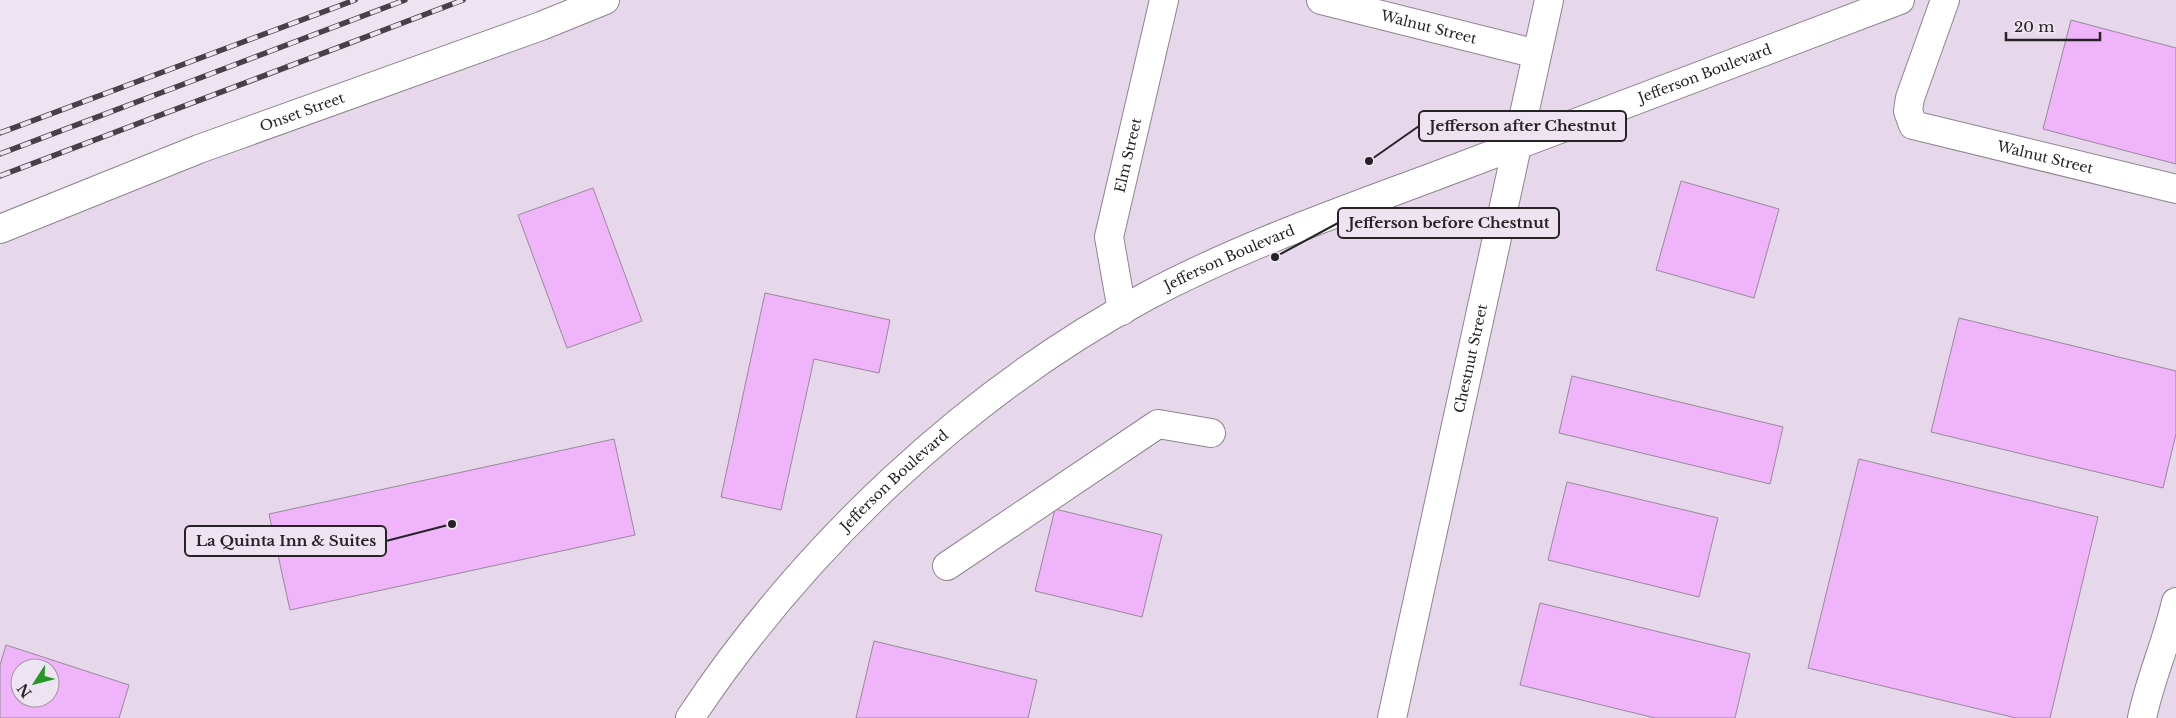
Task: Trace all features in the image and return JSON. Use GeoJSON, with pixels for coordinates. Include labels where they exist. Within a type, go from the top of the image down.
{"type":"FeatureCollection","features":[{"type":"Feature","properties":{"kind":"street","name":"Onset Street"},"geometry":{"type":"LineString","coordinates":[[0,228],[199,149],[540,26],[606,0]]}},
{"type":"Feature","properties":{"kind":"street","name":"Elm Street"},"geometry":{"type":"LineString","coordinates":[[1122,311],[1109,237],[1164,0]]}},
{"type":"Feature","properties":{"kind":"street","name":"Chestnut Street"},"geometry":{"type":"LineString","coordinates":[[1392,718],[1548,0]]}},
{"type":"Feature","properties":{"kind":"street","name":"Jefferson Boulevard"},"geometry":{"type":"LineString","coordinates":[[690,718],[778,600],[832,538],[872,500],[943,437],[990,399],[1033,367],[1122,311],[1187,276],[1290,231],[1900,0]]}},
{"type":"Feature","properties":{"kind":"street","name":"Walnut Street"},"geometry":{"type":"LineString","coordinates":[[1945,0],[1910,98],[1908,111],[1913,125],[2176,189]]}},
{"type":"Feature","properties":{"kind":"street","name":"Walnut Street"},"geometry":{"type":"LineString","coordinates":[[1328,1],[1537,54]]}},
{"type":"Feature","properties":{"kind":"street"},"geometry":{"type":"LineString","coordinates":[[947,566],[1158,424],[1210,432]]}},
{"type":"Feature","properties":{"kind":"street"},"geometry":{"type":"LineString","coordinates":[[2142,718],[2174,620]]}},
{"type":"Feature","properties":{"kind":"shaded area"},"geometry":{"type":"Polygon","coordinates":[[[603,0],[2176,0],[2176,718],[0,718],[0,226],[603,0]]]}},
{"type":"Feature","properties":{"kind":"building"},"geometry":{"type":"Polygon","coordinates":[[[2071,20],[2176,48],[2176,164],[2043,129],[2071,20]]]}},
{"type":"Feature","properties":{"kind":"building"},"geometry":{"type":"Polygon","coordinates":[[[1681,181],[1779,209],[1754,298],[1656,270],[1681,181]]]}},
{"type":"Feature","properties":{"kind":"building"},"geometry":{"type":"Polygon","coordinates":[[[593,188],[642,321],[567,348],[518,215],[593,188]]]}},
{"type":"Feature","properties":{"kind":"building"},"geometry":{"type":"Polygon","coordinates":[[[765,293],[890,320],[879,373],[814,359],[781,510],[721,497],[765,293]]]}},
{"type":"Feature","properties":{"kind":"building"},"geometry":{"type":"Polygon","coordinates":[[[1959,318],[2176,371],[2176,434],[2163,488],[1931,432],[1959,318]]]}},
{"type":"Feature","properties":{"kind":"building"},"geometry":{"type":"Polygon","coordinates":[[[1572,376],[1783,427],[1770,484],[1559,433],[1572,376]]]}},
{"type":"Feature","properties":{"kind":"building"},"geometry":{"type":"Polygon","coordinates":[[[614,439],[635,535],[290,610],[269,514],[614,439]]]}},
{"type":"Feature","properties":{"kind":"building"},"geometry":{"type":"Polygon","coordinates":[[[1859,459],[2098,517],[2050,718],[2016,718],[1808,668],[1859,459]]]}},
{"type":"Feature","properties":{"kind":"building"},"geometry":{"type":"Polygon","coordinates":[[[1567,482],[1718,518],[1699,597],[1548,560],[1567,482]]]}},
{"type":"Feature","properties":{"kind":"building"},"geometry":{"type":"Polygon","coordinates":[[[1055,509],[1162,535],[1142,617],[1035,591],[1055,509]]]}},
{"type":"Feature","properties":{"kind":"building"},"geometry":{"type":"Polygon","coordinates":[[[1540,603],[1750,654],[1735,718],[1655,718],[1520,685],[1540,603]]]}},
{"type":"Feature","properties":{"kind":"building"},"geometry":{"type":"Polygon","coordinates":[[[874,641],[1037,680],[1028,718],[856,718],[874,641]]]}},
{"type":"Feature","properties":{"kind":"building"},"geometry":{"type":"Polygon","coordinates":[[[6,645],[46,658],[10,658],[10,708],[60,708],[60,663],[129,685],[119,718],[0,718],[0,665],[6,645]]]}},
{"type":"Feature","properties":{"kind":"railway"},"geometry":{"type":"LineString","coordinates":[[0,133],[355,0]]}},
{"type":"Feature","properties":{"kind":"railway"},"geometry":{"type":"LineString","coordinates":[[0,154],[405,0]]}},
{"type":"Feature","properties":{"kind":"railway"},"geometry":{"type":"LineString","coordinates":[[0,176],[463,0]]}},
{"type":"Feature","properties":{"kind":"place","name":"Jefferson after Chestnut"},"geometry":{"type":"Point","coordinates":[1369,161]}},
{"type":"Feature","properties":{"kind":"place","name":"Jefferson before Chestnut"},"geometry":{"type":"Point","coordinates":[1275,257]}},
{"type":"Feature","properties":{"kind":"place","name":"La Quinta Inn & Suites"},"geometry":{"type":"Point","coordinates":[452,524]}}]}
